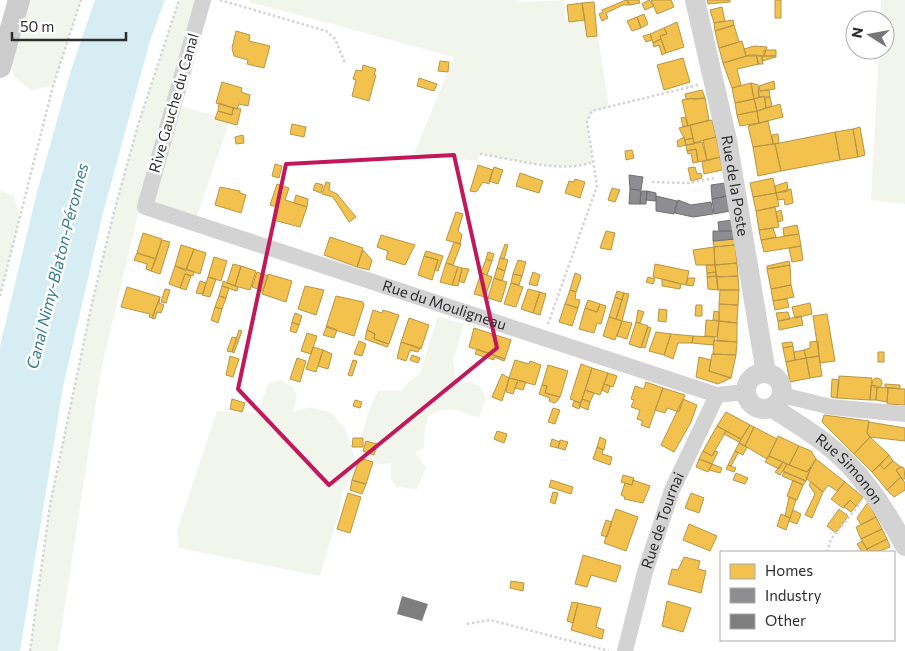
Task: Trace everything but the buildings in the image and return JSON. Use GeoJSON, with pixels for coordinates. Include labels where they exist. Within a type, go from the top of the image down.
{"type":"FeatureCollection","features":[{"type":"Feature","properties":{"kind":"main road"},"geometry":{"type":"LineString","coordinates":[[0,67],[19,0]]}},
{"type":"Feature","properties":{"kind":"street","name":"Rive Gauche du Canal"},"geometry":{"type":"LineString","coordinates":[[145,206],[203,0]]}},
{"type":"Feature","properties":{"kind":"street","name":"Rue de la Poste"},"geometry":{"type":"LineString","coordinates":[[695,0],[733,174],[766,373]]}},
{"type":"Feature","properties":{"kind":"street","name":"Rue du Mouligneau"},"geometry":{"type":"LineString","coordinates":[[145,206],[543,339],[718,395],[745,392]]}},
{"type":"Feature","properties":{"kind":"street"},"geometry":{"type":"LineString","coordinates":[[778,401],[782,389],[778,378],[766,373],[759,373],[749,379],[745,392],[750,404],[757,409],[778,401],[905,414]]}},
{"type":"Feature","properties":{"kind":"street","name":"Rue de Tournai"},"geometry":{"type":"LineString","coordinates":[[625,651],[645,572],[667,506],[718,395]]}},
{"type":"Feature","properties":{"kind":"street","name":"Rue Simonon"},"geometry":{"type":"LineString","coordinates":[[778,401],[855,471],[884,506],[905,546]]}},
{"type":"Feature","properties":{"kind":"path"},"geometry":{"type":"LineString","coordinates":[[0,296],[53,86],[81,0]]}},
{"type":"Feature","properties":{"kind":"path"},"geometry":{"type":"LineString","coordinates":[[30,651],[50,505],[92,303],[135,134],[179,0]]}},
{"type":"Feature","properties":{"kind":"path"},"geometry":{"type":"LineString","coordinates":[[220,0],[326,31],[335,39],[345,63]]}},
{"type":"Feature","properties":{"kind":"path"},"geometry":{"type":"LineString","coordinates":[[543,339],[597,186],[587,121],[592,111],[714,81]]}},
{"type":"Feature","properties":{"kind":"path"},"geometry":{"type":"LineString","coordinates":[[480,154],[563,167],[580,166],[593,162]]}},
{"type":"Feature","properties":{"kind":"path"},"geometry":{"type":"LineString","coordinates":[[652,182],[688,183],[733,174]]}},
{"type":"Feature","properties":{"kind":"path"},"geometry":{"type":"LineString","coordinates":[[827,551],[831,539],[871,491]]}},
{"type":"Feature","properties":{"kind":"path"},"geometry":{"type":"LineString","coordinates":[[467,624],[490,620],[610,651]]}},
{"type":"Feature","properties":{"kind":"highlighted area"},"geometry":{"type":"Polygon","coordinates":[[[454,155],[497,348],[329,485],[238,389],[286,164],[454,155]]]}},
{"type":"Feature","properties":{"kind":"shaded area"},"geometry":{"type":"Polygon","coordinates":[[[19,0],[81,0],[53,86],[31,90],[14,77],[5,46],[19,0]]]}},
{"type":"Feature","properties":{"kind":"shaded area"},"geometry":{"type":"Polygon","coordinates":[[[179,0],[203,0],[173,104],[230,120],[195,222],[146,207],[138,214],[101,370],[58,651],[30,651],[50,505],[92,303],[138,125],[179,0]]]}},
{"type":"Feature","properties":{"kind":"shaded area"},"geometry":{"type":"Polygon","coordinates":[[[250,0],[518,0],[518,2],[564,0],[565,20],[595,17],[609,107],[593,111],[588,120],[588,135],[593,162],[566,167],[480,154],[477,161],[414,154],[454,57],[249,2],[250,0]]]}},
{"type":"Feature","properties":{"kind":"shaded area"},"geometry":{"type":"Polygon","coordinates":[[[881,0],[905,0],[905,204],[871,200],[878,60],[895,60],[895,10],[880,10],[881,0]]]}},
{"type":"Feature","properties":{"kind":"shaded area"},"geometry":{"type":"Polygon","coordinates":[[[0,190],[14,196],[20,217],[0,296],[0,190]]]}},
{"type":"Feature","properties":{"kind":"shaded area"},"geometry":{"type":"Polygon","coordinates":[[[438,316],[464,324],[453,360],[456,379],[463,383],[470,382],[480,386],[486,398],[479,418],[454,410],[442,410],[428,416],[424,448],[415,452],[426,467],[417,489],[397,487],[391,479],[391,463],[376,464],[367,459],[363,450],[362,438],[365,425],[378,391],[402,391],[409,381],[420,374],[438,316]]]}},
{"type":"Feature","properties":{"kind":"shaded area"},"geometry":{"type":"Polygon","coordinates":[[[280,380],[293,387],[297,396],[293,412],[310,407],[330,412],[345,428],[355,458],[355,473],[342,492],[339,512],[320,576],[179,548],[177,531],[217,411],[257,413],[269,383],[280,380]]]}},
{"type":"Feature","properties":{"kind":"water","name":"Canal Nimy-Blaton-Péronnes"},"geometry":{"type":"Polygon","coordinates":[[[95,0],[165,0],[150,41],[103,213],[63,387],[20,651],[0,651],[0,346],[37,192],[71,70],[95,0]]]}}]}
